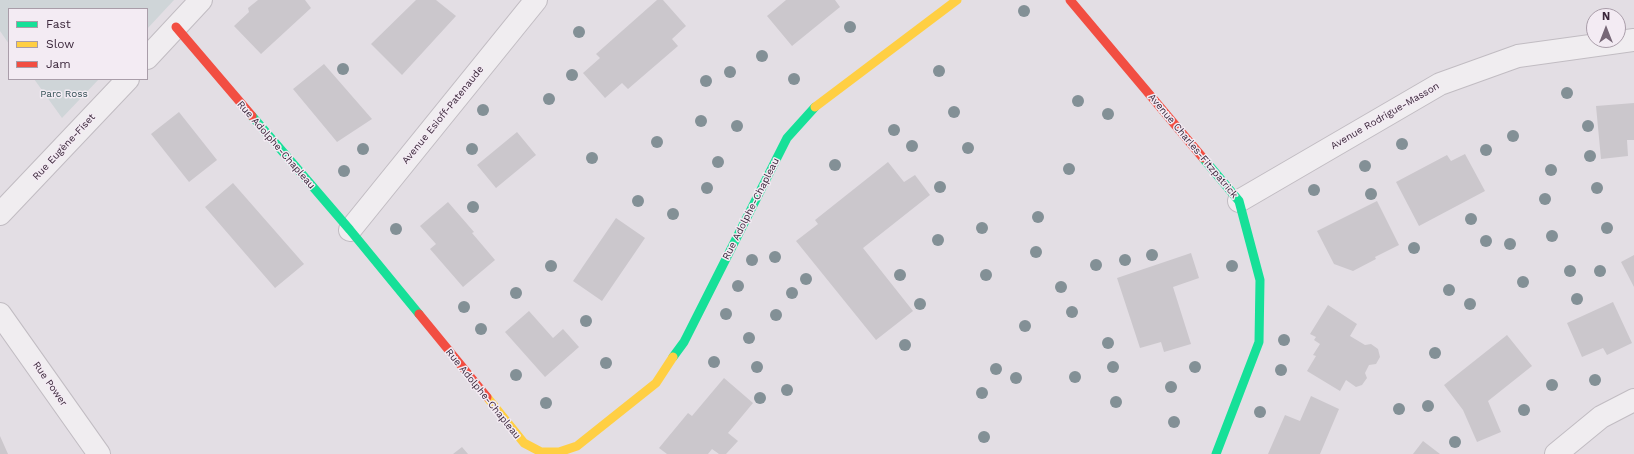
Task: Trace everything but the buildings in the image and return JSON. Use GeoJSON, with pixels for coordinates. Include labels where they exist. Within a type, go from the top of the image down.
{"type":"FeatureCollection","features":[{"type":"Feature","properties":{"kind":"street"},"geometry":{"type":"LineString","coordinates":[[148,57],[201,0]]}},
{"type":"Feature","properties":{"kind":"street","name":"Avenue Esioff-Patenaude"},"geometry":{"type":"LineString","coordinates":[[350,230],[536,0]]}},
{"type":"Feature","properties":{"kind":"street","name":"Rue Adolphe-Chapleau"},"geometry":{"type":"LineString","coordinates":[[176,27],[350,230],[524,443],[541,452],[559,452],[577,446],[656,382],[684,342],[786,138],[813,108],[957,0]]}},
{"type":"Feature","properties":{"kind":"street","name":"Avenue Charles-Fitzpatrick"},"geometry":{"type":"LineString","coordinates":[[1070,0],[1239,201],[1260,280],[1259,342],[1216,454]]}},
{"type":"Feature","properties":{"kind":"street","name":"Avenue Rodrigue-Masson"},"geometry":{"type":"LineString","coordinates":[[1239,201],[1440,84],[1518,56],[1634,40]]}},
{"type":"Feature","properties":{"kind":"street","name":"Rue Eugène-Fiset"},"geometry":{"type":"LineString","coordinates":[[0,214],[127,80]]}},
{"type":"Feature","properties":{"kind":"street","name":"Rue Power"},"geometry":{"type":"LineString","coordinates":[[0,314],[99,454]]}},
{"type":"Feature","properties":{"kind":"street"},"geometry":{"type":"LineString","coordinates":[[1556,454],[1601,417],[1634,400]]}},
{"type":"Feature","properties":{"kind":"green space"},"geometry":{"type":"Polygon","coordinates":[[[0,0],[174,0],[148,28],[148,8],[8,8],[8,43],[0,31],[0,0]]]}},
{"type":"Feature","properties":{"kind":"green space","name":"Parc Ross"},"geometry":{"type":"Polygon","coordinates":[[[35,80],[98,80],[62,118],[35,80]]]}},
{"type":"Feature","properties":{"kind":"traffic: fast"},"geometry":{"type":"LineString","coordinates":[[673,357],[684,342],[787,138],[815,107]]}},
{"type":"Feature","properties":{"kind":"traffic: fast"},"geometry":{"type":"LineString","coordinates":[[252,116],[350,230],[419,314]]}},
{"type":"Feature","properties":{"kind":"traffic: fast"},"geometry":{"type":"LineString","coordinates":[[1203,158],[1239,201],[1260,280],[1259,342],[1216,454]]}},
{"type":"Feature","properties":{"kind":"traffic: slow"},"geometry":{"type":"LineString","coordinates":[[815,107],[957,0]]}},
{"type":"Feature","properties":{"kind":"traffic: slow"},"geometry":{"type":"LineString","coordinates":[[487,397],[524,443],[541,452],[559,452],[577,446],[656,383],[673,357]]}},
{"type":"Feature","properties":{"kind":"traffic: jam"},"geometry":{"type":"LineString","coordinates":[[1070,0],[1203,158]]}},
{"type":"Feature","properties":{"kind":"traffic: jam"},"geometry":{"type":"LineString","coordinates":[[176,27],[252,116]]}},
{"type":"Feature","properties":{"kind":"traffic: jam"},"geometry":{"type":"LineString","coordinates":[[419,314],[487,397]]}}]}
